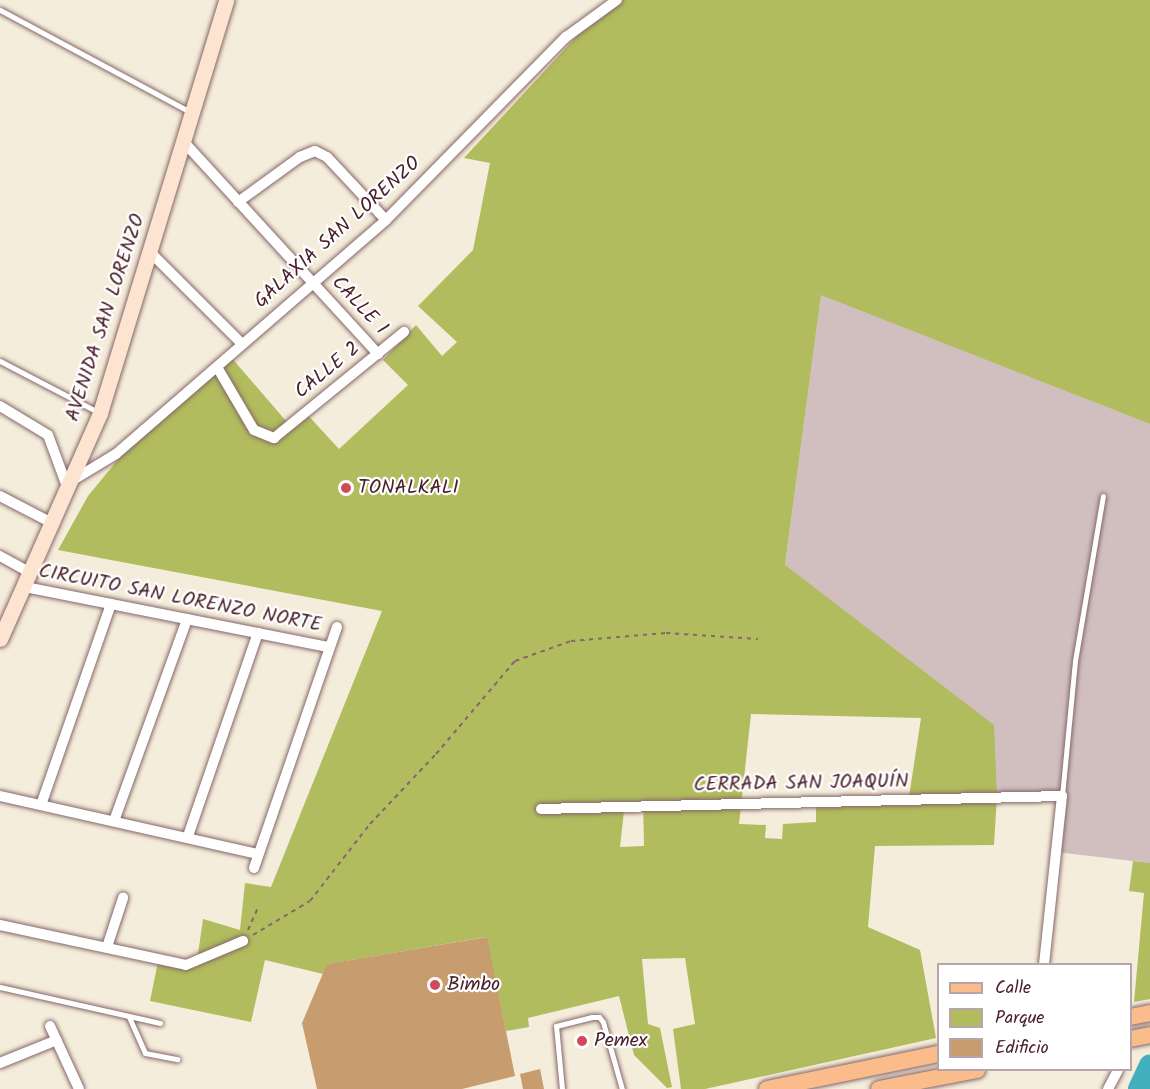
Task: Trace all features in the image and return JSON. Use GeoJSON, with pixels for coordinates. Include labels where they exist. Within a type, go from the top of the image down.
{"type":"FeatureCollection","features":[{"type":"Feature","properties":{"kind":"main road"},"geometry":{"type":"LineString","coordinates":[[1132,1017],[1150,1013]]}},
{"type":"Feature","properties":{"kind":"main road"},"geometry":{"type":"LineString","coordinates":[[1132,1039],[1150,1035]]}},
{"type":"Feature","properties":{"kind":"main road"},"geometry":{"type":"LineString","coordinates":[[767,1089],[937,1054]]}},
{"type":"Feature","properties":{"kind":"main road"},"geometry":{"type":"LineString","coordinates":[[879,1089],[971,1071]]}},
{"type":"Feature","properties":{"kind":"street","name":"AVENIDA SAN LORENZO"},"geometry":{"type":"LineString","coordinates":[[0,639],[71,486],[100,413],[226,0]]}},
{"type":"Feature","properties":{"kind":"street","name":"GALAXIA SAN LORENZO"},"geometry":{"type":"LineString","coordinates":[[71,486],[116,454],[386,220],[566,37],[617,0]]}},
{"type":"Feature","properties":{"kind":"street","name":"CALLE 1"},"geometry":{"type":"LineString","coordinates":[[183,141],[378,354]]}},
{"type":"Feature","properties":{"kind":"street"},"geometry":{"type":"LineString","coordinates":[[238,202],[300,157],[315,151],[327,157],[386,220]]}},
{"type":"Feature","properties":{"kind":"street"},"geometry":{"type":"LineString","coordinates":[[149,251],[242,344]]}},
{"type":"Feature","properties":{"kind":"street","name":"CALLE 2"},"geometry":{"type":"LineString","coordinates":[[217,367],[254,430],[274,438],[404,332]]}},
{"type":"Feature","properties":{"kind":"street"},"geometry":{"type":"LineString","coordinates":[[0,406],[48,435],[71,486]]}},
{"type":"Feature","properties":{"kind":"street"},"geometry":{"type":"LineString","coordinates":[[0,496],[54,524]]}},
{"type":"Feature","properties":{"kind":"street","name":"CIRCUITO SAN LORENZO NORTE"},"geometry":{"type":"LineString","coordinates":[[0,556],[28,580],[111,604],[328,647]]}},
{"type":"Feature","properties":{"kind":"street"},"geometry":{"type":"LineString","coordinates":[[41,805],[111,604]]}},
{"type":"Feature","properties":{"kind":"street"},"geometry":{"type":"LineString","coordinates":[[114,821],[187,619]]}},
{"type":"Feature","properties":{"kind":"street"},"geometry":{"type":"LineString","coordinates":[[254,868],[328,647],[337,627]]}},
{"type":"Feature","properties":{"kind":"street"},"geometry":{"type":"LineString","coordinates":[[188,836],[258,633]]}},
{"type":"Feature","properties":{"kind":"street"},"geometry":{"type":"LineString","coordinates":[[0,796],[188,836],[257,854]]}},
{"type":"Feature","properties":{"kind":"street"},"geometry":{"type":"LineString","coordinates":[[1044,963],[1062,796]]}},
{"type":"Feature","properties":{"kind":"street","name":"CERRADA SAN JOAQUÍN"},"geometry":{"type":"LineString","coordinates":[[541,809],[1062,796]]}},
{"type":"Feature","properties":{"kind":"street"},"geometry":{"type":"LineString","coordinates":[[107,947],[123,898]]}},
{"type":"Feature","properties":{"kind":"street"},"geometry":{"type":"LineString","coordinates":[[0,925],[186,965],[243,941]]}},
{"type":"Feature","properties":{"kind":"street"},"geometry":{"type":"LineString","coordinates":[[51,1026],[79,1089]]}},
{"type":"Feature","properties":{"kind":"street"},"geometry":{"type":"LineString","coordinates":[[0,1063],[57,1040]]}},
{"type":"Feature","properties":{"kind":"street"},"geometry":{"type":"LineString","coordinates":[[1108,1089],[1117,1071]]}},
{"type":"Feature","properties":{"kind":"lane"},"geometry":{"type":"LineString","coordinates":[[0,10],[192,112]]}},
{"type":"Feature","properties":{"kind":"lane"},"geometry":{"type":"LineString","coordinates":[[0,361],[100,413]]}},
{"type":"Feature","properties":{"kind":"lane"},"geometry":{"type":"LineString","coordinates":[[1062,796],[1075,661],[1103,496]]}},
{"type":"Feature","properties":{"kind":"lane"},"geometry":{"type":"LineString","coordinates":[[0,987],[160,1023]]}},
{"type":"Feature","properties":{"kind":"lane"},"geometry":{"type":"LineString","coordinates":[[129,1017],[145,1053],[177,1059]]}},
{"type":"Feature","properties":{"kind":"lane"},"geometry":{"type":"LineString","coordinates":[[562,1089],[556,1026],[592,1017],[603,1022],[622,1089]]}},
{"type":"Feature","properties":{"kind":"path"},"geometry":{"type":"LineString","coordinates":[[243,941],[310,901],[370,824],[436,754],[514,661],[571,641],[666,633],[758,639]]}},
{"type":"Feature","properties":{"kind":"path"},"geometry":{"type":"LineString","coordinates":[[243,941],[258,908]]}},
{"type":"Feature","properties":{"kind":"shaded area"},"geometry":{"type":"Polygon","coordinates":[[[821,294],[1150,424],[1150,863],[1056,852],[1062,795],[997,796],[785,565],[821,294]]]}},
{"type":"Feature","properties":{"kind":"green space"},"geometry":{"type":"Polygon","coordinates":[[[617,0],[1150,0],[1150,424],[821,295],[785,565],[994,725],[997,796],[994,845],[875,846],[868,927],[920,950],[936,1038],[705,1089],[681,1089],[673,1029],[695,1024],[685,958],[642,959],[648,1024],[660,1028],[672,1087],[667,1088],[634,1055],[619,996],[528,1018],[529,1027],[506,1031],[486,937],[328,964],[323,974],[265,960],[251,1022],[150,1001],[159,957],[197,961],[203,919],[240,930],[245,883],[271,887],[382,611],[58,550],[88,496],[129,446],[230,356],[286,421],[304,411],[339,449],[408,385],[383,360],[416,325],[442,356],[457,342],[418,306],[473,250],[490,163],[464,158],[602,9],[617,0]],[[751,714],[739,824],[766,825],[765,838],[782,839],[783,824],[816,822],[816,799],[909,797],[921,718],[751,714]],[[625,802],[620,847],[644,846],[643,802],[625,802]]]}},
{"type":"Feature","properties":{"kind":"green space"},"geometry":{"type":"Polygon","coordinates":[[[1133,861],[1150,863],[1150,999],[1134,1002],[1144,893],[1129,891],[1133,861]]]}},
{"type":"Feature","properties":{"kind":"building","name":"Bimbo"},"geometry":{"type":"Polygon","coordinates":[[[487,937],[515,1076],[462,1089],[317,1089],[302,1023],[327,964],[487,937]]]}},
{"type":"Feature","properties":{"kind":"building"},"geometry":{"type":"Polygon","coordinates":[[[540,1069],[544,1089],[523,1089],[520,1074],[540,1069]]]}},
{"type":"Feature","properties":{"kind":"waterway"},"geometry":{"type":"LineString","coordinates":[[1139,1089],[1150,1065]]}},
{"type":"Feature","properties":{"kind":"place","name":"TONALKALI"},"geometry":{"type":"Point","coordinates":[346,488]}},
{"type":"Feature","properties":{"kind":"place","name":"Bimbo"},"geometry":{"type":"Point","coordinates":[435,985]}},
{"type":"Feature","properties":{"kind":"place","name":"Pemex"},"geometry":{"type":"Point","coordinates":[582,1041]}}]}
